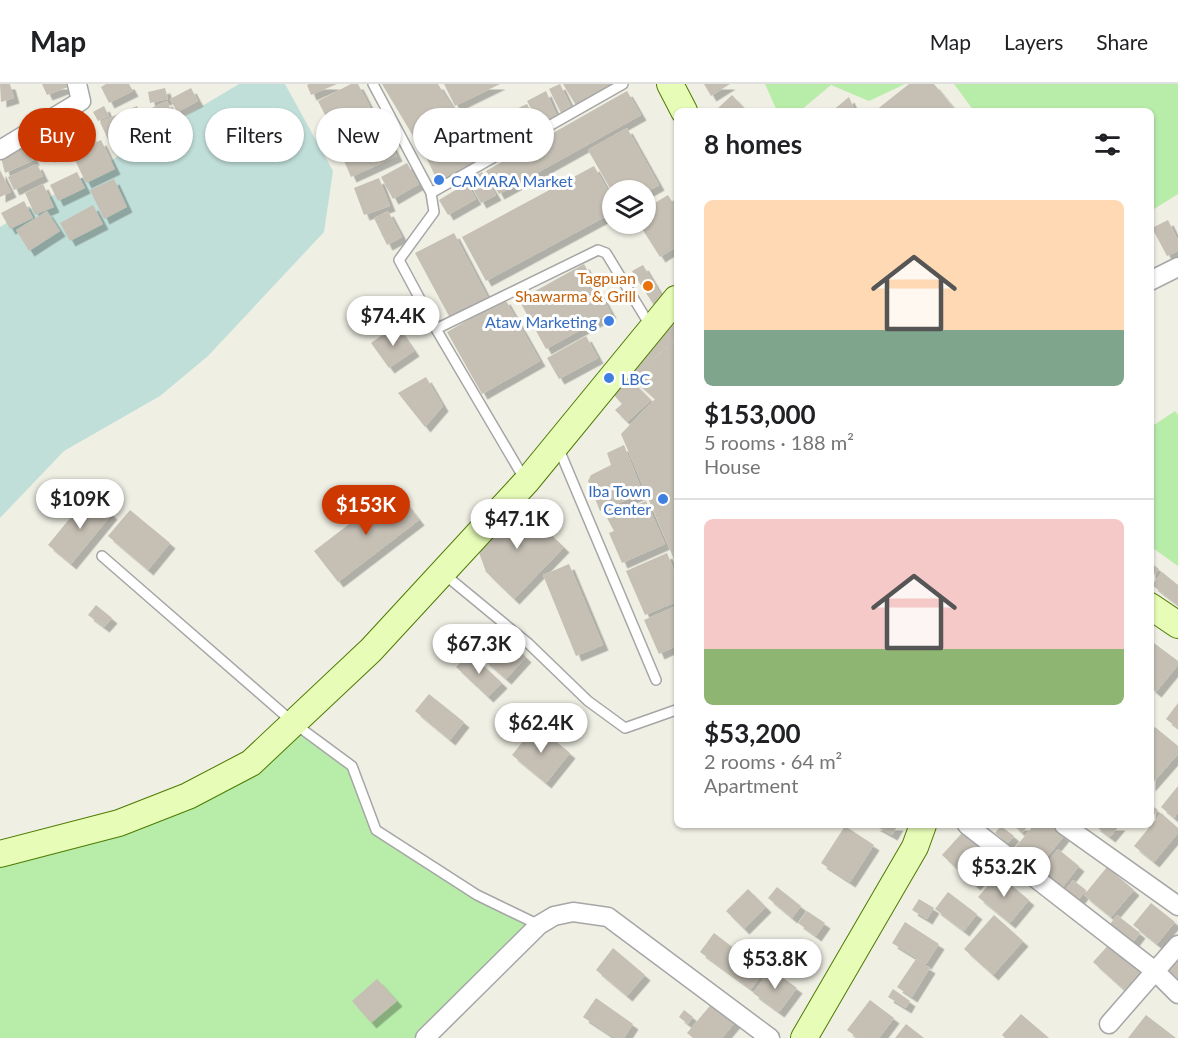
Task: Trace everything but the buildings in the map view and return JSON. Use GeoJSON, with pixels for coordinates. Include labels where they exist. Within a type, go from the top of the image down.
{"type":"FeatureCollection","features":[{"type":"Feature","properties":{"kind":"main road"},"geometry":{"type":"LineString","coordinates":[[669,84],[682,108]]}},
{"type":"Feature","properties":{"kind":"main road"},"geometry":{"type":"LineString","coordinates":[[0,854],[119,823],[188,796],[250,763],[295,724],[371,650],[526,482],[674,302]]}},
{"type":"Feature","properties":{"kind":"main road"},"geometry":{"type":"LineString","coordinates":[[1154,609],[1178,626]]}},
{"type":"Feature","properties":{"kind":"main road"},"geometry":{"type":"LineString","coordinates":[[804,1038],[915,847],[922,828]]}},
{"type":"Feature","properties":{"kind":"street"},"geometry":{"type":"LineString","coordinates":[[0,150],[81,101],[77,84]]}},
{"type":"Feature","properties":{"kind":"street"},"geometry":{"type":"LineString","coordinates":[[1154,279],[1178,267]]}},
{"type":"Feature","properties":{"kind":"street"},"geometry":{"type":"LineString","coordinates":[[971,828],[1155,971],[1178,994]]}},
{"type":"Feature","properties":{"kind":"street"},"geometry":{"type":"LineString","coordinates":[[1068,828],[1178,906]]}},
{"type":"Feature","properties":{"kind":"street"},"geometry":{"type":"LineString","coordinates":[[425,1038],[539,925],[554,916],[573,912],[608,917],[770,1038]]}},
{"type":"Feature","properties":{"kind":"street"},"geometry":{"type":"LineString","coordinates":[[1109,1024],[1178,945]]}},
{"type":"Feature","properties":{"kind":"lane"},"geometry":{"type":"LineString","coordinates":[[373,84],[431,193],[434,212],[399,260],[436,329],[526,482]]}},
{"type":"Feature","properties":{"kind":"lane"},"geometry":{"type":"LineString","coordinates":[[431,193],[623,84]]}},
{"type":"Feature","properties":{"kind":"lane"},"geometry":{"type":"LineString","coordinates":[[436,329],[598,250],[606,253],[652,329]]}},
{"type":"Feature","properties":{"kind":"lane"},"geometry":{"type":"LineString","coordinates":[[557,445],[656,680]]}},
{"type":"Feature","properties":{"kind":"lane"},"geometry":{"type":"LineString","coordinates":[[102,556],[295,724],[352,766],[376,830],[477,895],[539,925]]}},
{"type":"Feature","properties":{"kind":"lane"},"geometry":{"type":"LineString","coordinates":[[442,572],[529,644],[588,700],[625,728],[674,711]]}},
{"type":"Feature","properties":{"kind":"green space"},"geometry":{"type":"Polygon","coordinates":[[[765,84],[905,84],[869,101],[831,85],[804,108],[776,108],[765,84]]]}},
{"type":"Feature","properties":{"kind":"green space"},"geometry":{"type":"Polygon","coordinates":[[[954,84],[1178,84],[1178,194],[1154,209],[1154,108],[972,108],[954,84]]]}},
{"type":"Feature","properties":{"kind":"green space"},"geometry":{"type":"Polygon","coordinates":[[[1175,411],[1178,415],[1178,566],[1154,549],[1154,425],[1175,411]]]}},
{"type":"Feature","properties":{"kind":"green space"},"geometry":{"type":"Polygon","coordinates":[[[295,724],[352,766],[376,830],[476,895],[539,925],[429,1038],[0,1038],[0,854],[119,823],[295,724]]]}},
{"type":"Feature","properties":{"kind":"shaded area"},"geometry":{"type":"Polygon","coordinates":[[[239,84],[285,84],[298,108],[205,108],[205,162],[304,162],[304,118],[316,140],[316,162],[328,162],[333,171],[324,232],[208,356],[160,396],[64,451],[0,518],[0,227],[109,162],[193,162],[193,112],[239,84]]]}},
{"type":"Feature","properties":{"kind":"place","name":"CAMARA Market"},"geometry":{"type":"Point","coordinates":[439,180]}},
{"type":"Feature","properties":{"kind":"place","name":"Tagpuan Shawarma & Grill"},"geometry":{"type":"Point","coordinates":[648,286]}},
{"type":"Feature","properties":{"kind":"place","name":"Ataw Marketing"},"geometry":{"type":"Point","coordinates":[609,321]}},
{"type":"Feature","properties":{"kind":"place","name":"LBC"},"geometry":{"type":"Point","coordinates":[609,378]}},
{"type":"Feature","properties":{"kind":"place","name":"Iba Town Center"},"geometry":{"type":"Point","coordinates":[663,499]}}]}
